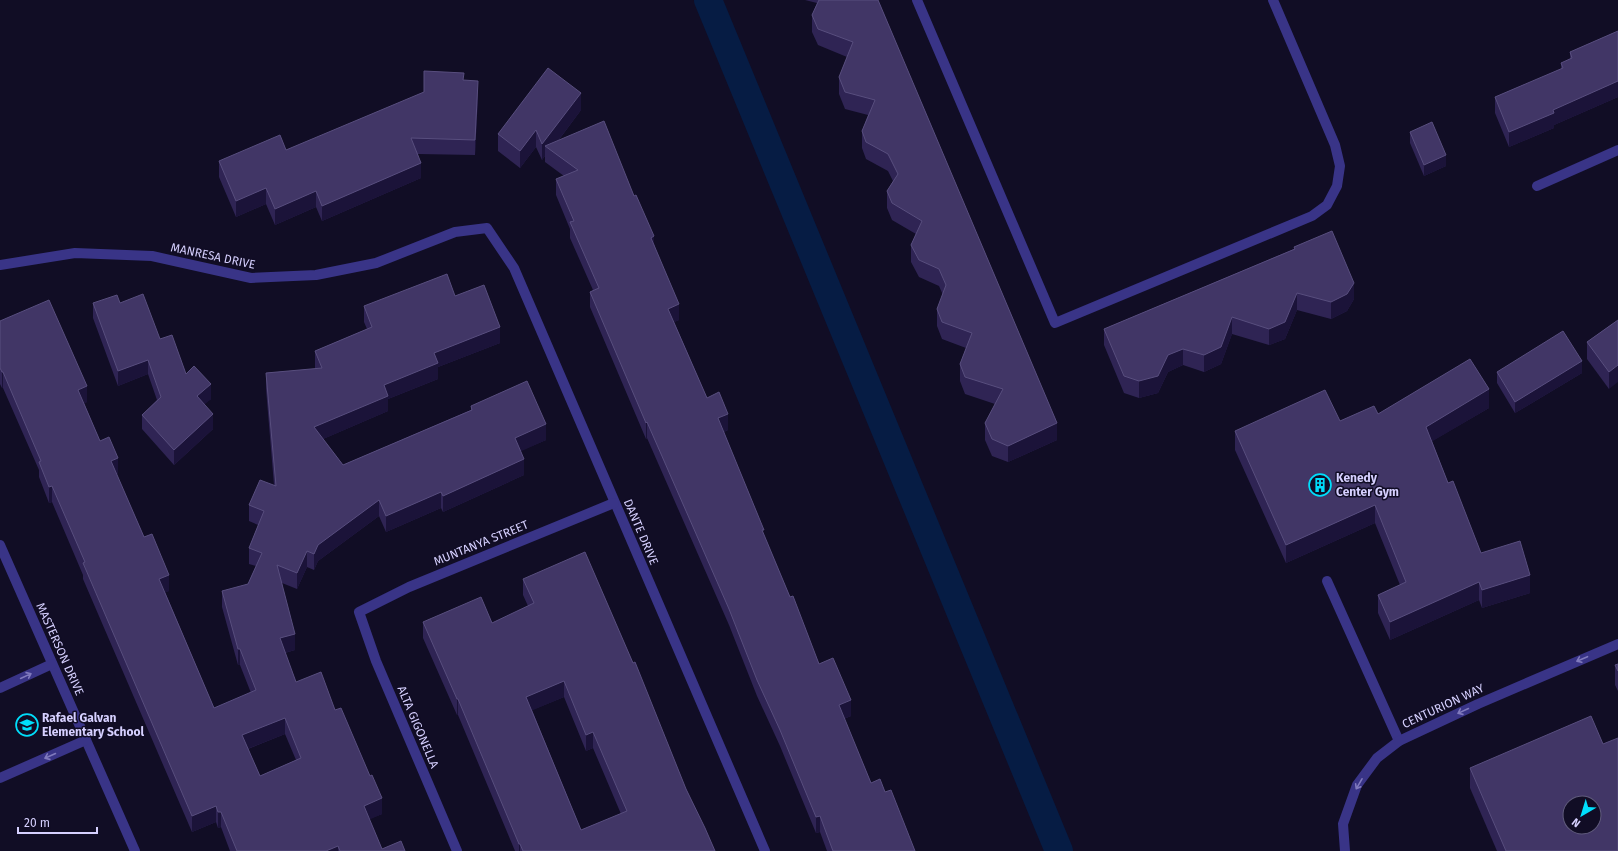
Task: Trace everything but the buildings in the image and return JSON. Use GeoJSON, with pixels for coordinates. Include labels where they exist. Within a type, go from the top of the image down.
{"type":"FeatureCollection","features":[{"type":"Feature","properties":{"kind":"street"},"geometry":{"type":"LineString","coordinates":[[917,0],[1055,323],[1312,216],[1327,205],[1337,186],[1340,166],[1335,145],[1273,0]]}},
{"type":"Feature","properties":{"kind":"street"},"geometry":{"type":"LineString","coordinates":[[1537,186],[1618,150]]}},
{"type":"Feature","properties":{"kind":"street","name":"MANRESA DRIVE"},"geometry":{"type":"LineString","coordinates":[[0,266],[75,253],[152,256],[251,278],[316,275],[376,263],[455,232],[487,228]]}},
{"type":"Feature","properties":{"kind":"street","name":"DANTE DRIVE"},"geometry":{"type":"LineString","coordinates":[[487,228],[514,268],[765,851]]}},
{"type":"Feature","properties":{"kind":"street","name":"MUNTANYA STREET"},"geometry":{"type":"LineString","coordinates":[[359,612],[409,587],[614,503]]}},
{"type":"Feature","properties":{"kind":"street","name":"MASTERSON DRIVE"},"geometry":{"type":"LineString","coordinates":[[0,545],[135,851]]}},
{"type":"Feature","properties":{"kind":"street"},"geometry":{"type":"LineString","coordinates":[[1327,581],[1399,741]]}},
{"type":"Feature","properties":{"kind":"street","name":"ALTA GIGONELLA"},"geometry":{"type":"LineString","coordinates":[[359,612],[376,661],[457,851]]}},
{"type":"Feature","properties":{"kind":"street","name":"CENTURION WAY"},"geometry":{"type":"LineString","coordinates":[[1345,851],[1343,824],[1357,785],[1376,758],[1399,741],[1478,704],[1618,644]]}},
{"type":"Feature","properties":{"kind":"street"},"geometry":{"type":"LineString","coordinates":[[0,688],[52,664]]}},
{"type":"Feature","properties":{"kind":"street"},"geometry":{"type":"LineString","coordinates":[[0,778],[86,740]]}},
{"type":"Feature","properties":{"kind":"waterway"},"geometry":{"type":"LineString","coordinates":[[708,0],[1059,851]]}},
{"type":"Feature","properties":{"kind":"place","name":"Kenedy Center Gym"},"geometry":{"type":"Point","coordinates":[1320,485]}},
{"type":"Feature","properties":{"kind":"place","name":"Rafael Galvan Elementary School"},"geometry":{"type":"Point","coordinates":[27,725]}}]}
